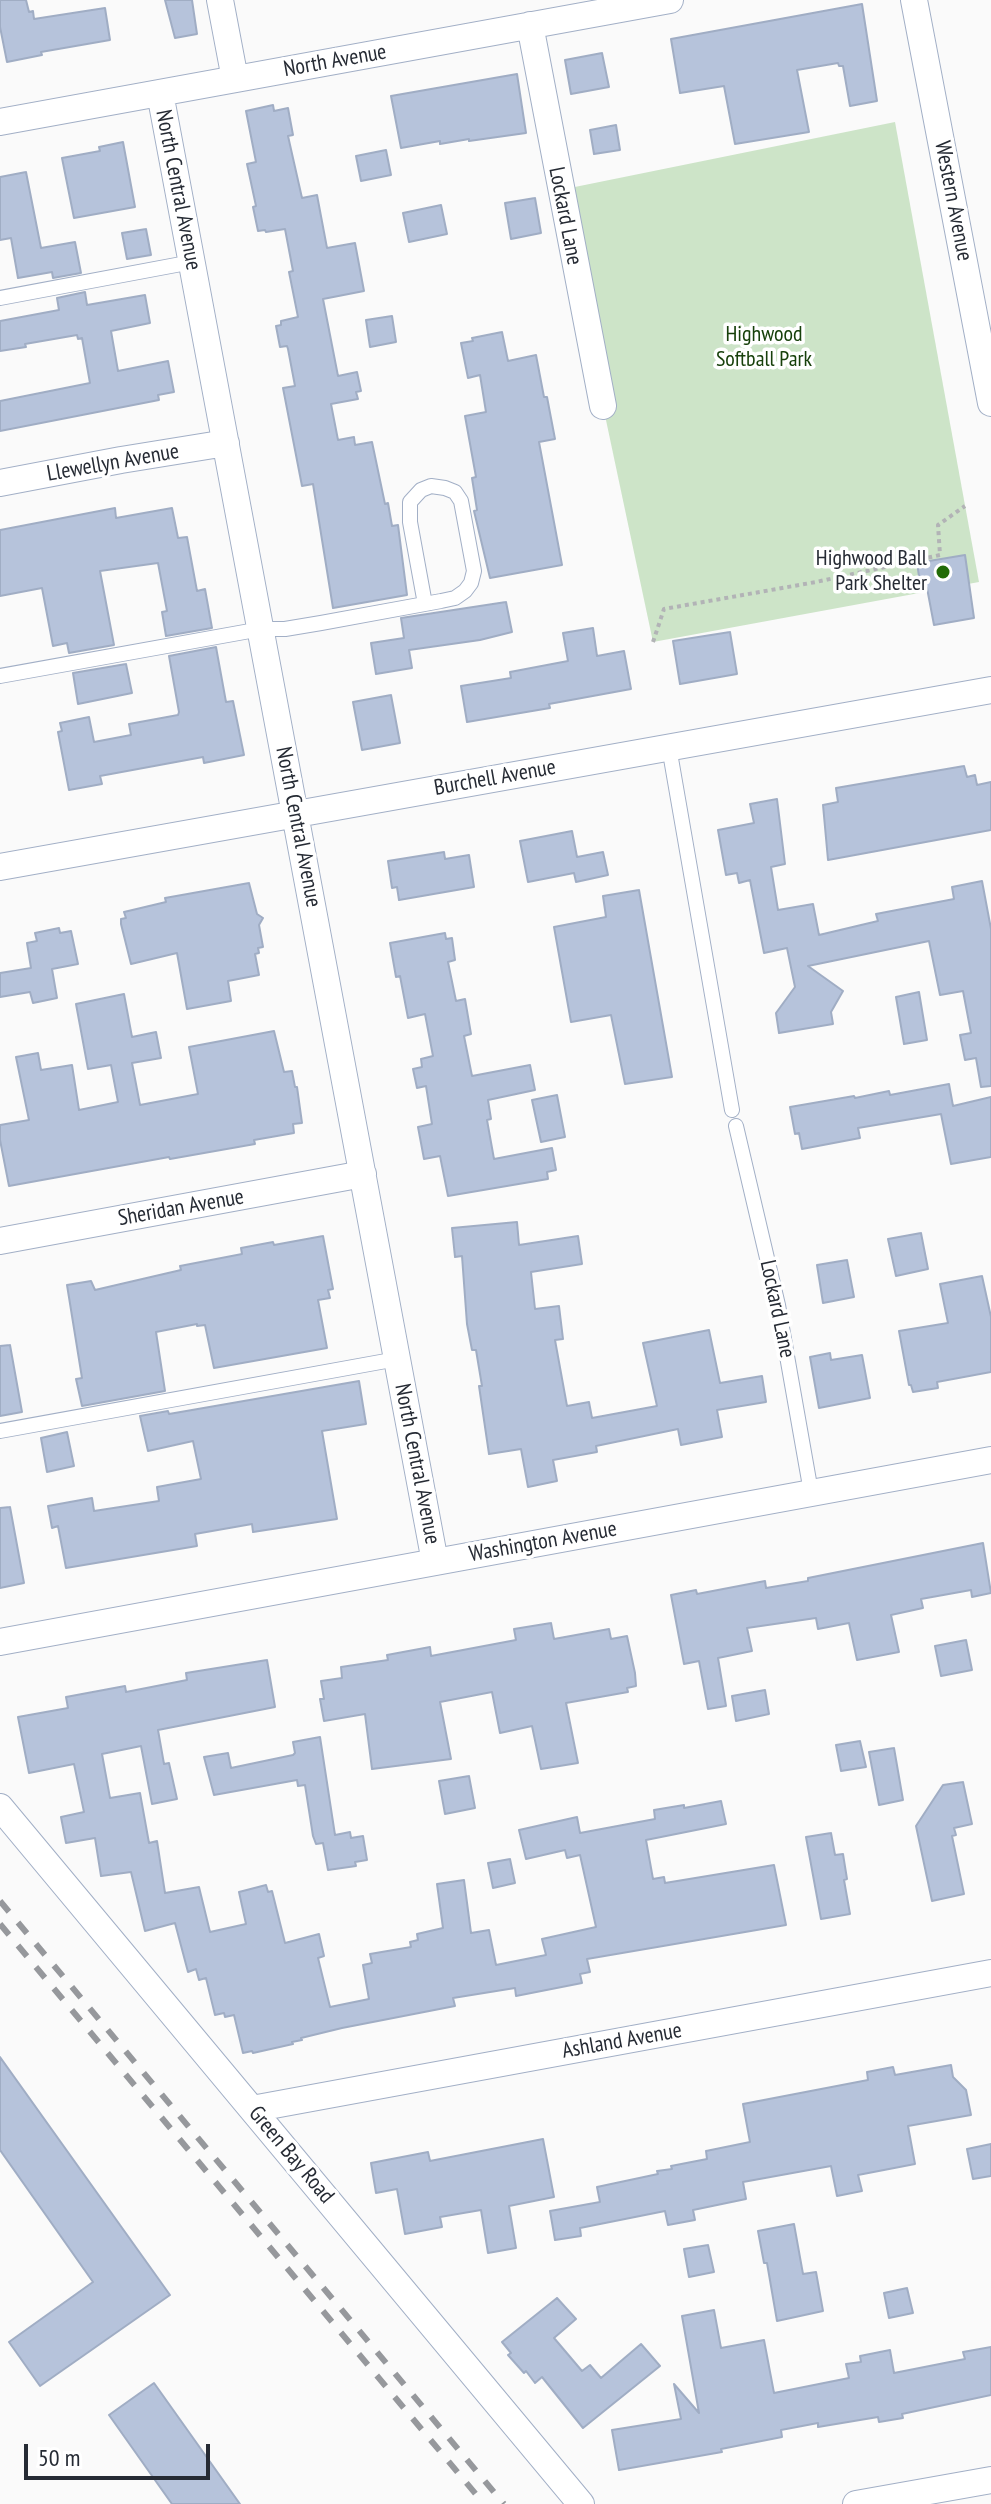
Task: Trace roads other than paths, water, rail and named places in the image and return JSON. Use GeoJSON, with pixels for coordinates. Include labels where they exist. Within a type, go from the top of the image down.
{"type":"FeatureCollection","features":[{"type":"Feature","properties":{"kind":"street"},"geometry":{"type":"LineString","coordinates":[[220,0],[235,79]]}},
{"type":"Feature","properties":{"kind":"street","name":"North Avenue"},"geometry":{"type":"LineString","coordinates":[[0,122],[530,25],[596,7],[670,0]]}},
{"type":"Feature","properties":{"kind":"street","name":"Western Avenue"},"geometry":{"type":"LineString","coordinates":[[914,0],[982,304],[991,403]]}},
{"type":"Feature","properties":{"kind":"street","name":"Lockard Lane"},"geometry":{"type":"LineString","coordinates":[[530,25],[603,406]]}},
{"type":"Feature","properties":{"kind":"street","name":"North Central Avenue"},"geometry":{"type":"LineString","coordinates":[[160,93],[435,1562]]}},
{"type":"Feature","properties":{"kind":"street","name":"Llewellyn Avenue"},"geometry":{"type":"LineString","coordinates":[[0,483],[226,443]]}},
{"type":"Feature","properties":{"kind":"street","name":"Burchell Avenue"},"geometry":{"type":"LineString","coordinates":[[0,867],[991,690]]}},
{"type":"Feature","properties":{"kind":"street","name":"Sheridan Avenue"},"geometry":{"type":"LineString","coordinates":[[0,1241],[363,1174]]}},
{"type":"Feature","properties":{"kind":"street","name":"Washington Avenue"},"geometry":{"type":"LineString","coordinates":[[0,1642],[991,1460]]}},
{"type":"Feature","properties":{"kind":"street","name":"Green Bay Road"},"geometry":{"type":"LineString","coordinates":[[0,1807],[581,2504]]}},
{"type":"Feature","properties":{"kind":"street","name":"Ashland Avenue"},"geometry":{"type":"LineString","coordinates":[[252,2109],[991,1973]]}},
{"type":"Feature","properties":{"kind":"street"},"geometry":{"type":"LineString","coordinates":[[856,2504],[991,2480]]}},
{"type":"Feature","properties":{"kind":"lane"},"geometry":{"type":"LineString","coordinates":[[0,298],[192,262]]}},
{"type":"Feature","properties":{"kind":"lane"},"geometry":{"type":"LineString","coordinates":[[0,676],[261,629],[285,629],[321,623],[425,604],[455,598],[471,583],[474,571],[461,501],[455,492],[431,486],[421,490],[410,502],[410,522],[425,604]]}},
{"type":"Feature","properties":{"kind":"lane"},"geometry":{"type":"LineString","coordinates":[[669,747],[732,1110]]}},
{"type":"Feature","properties":{"kind":"lane","name":"Lockard Lane"},"geometry":{"type":"LineString","coordinates":[[736,1126],[778,1305],[811,1492]]}},
{"type":"Feature","properties":{"kind":"lane"},"geometry":{"type":"LineString","coordinates":[[0,1431],[397,1359]]}},
{"type":"Feature","properties":{"kind":"railway"},"geometry":{"type":"LineString","coordinates":[[0,1901],[504,2504]]}},
{"type":"Feature","properties":{"kind":"railway"},"geometry":{"type":"LineString","coordinates":[[0,1924],[484,2504]]}},
{"type":"Feature","properties":{"kind":"place","name":"Highwood Ball Park Shelter"},"geometry":{"type":"Point","coordinates":[943,572]}},
{"type":"Feature","properties":{"kind":"park label","name":"Highwood Softball Park"},"geometry":{"type":"Point","coordinates":[764,348]}}]}
